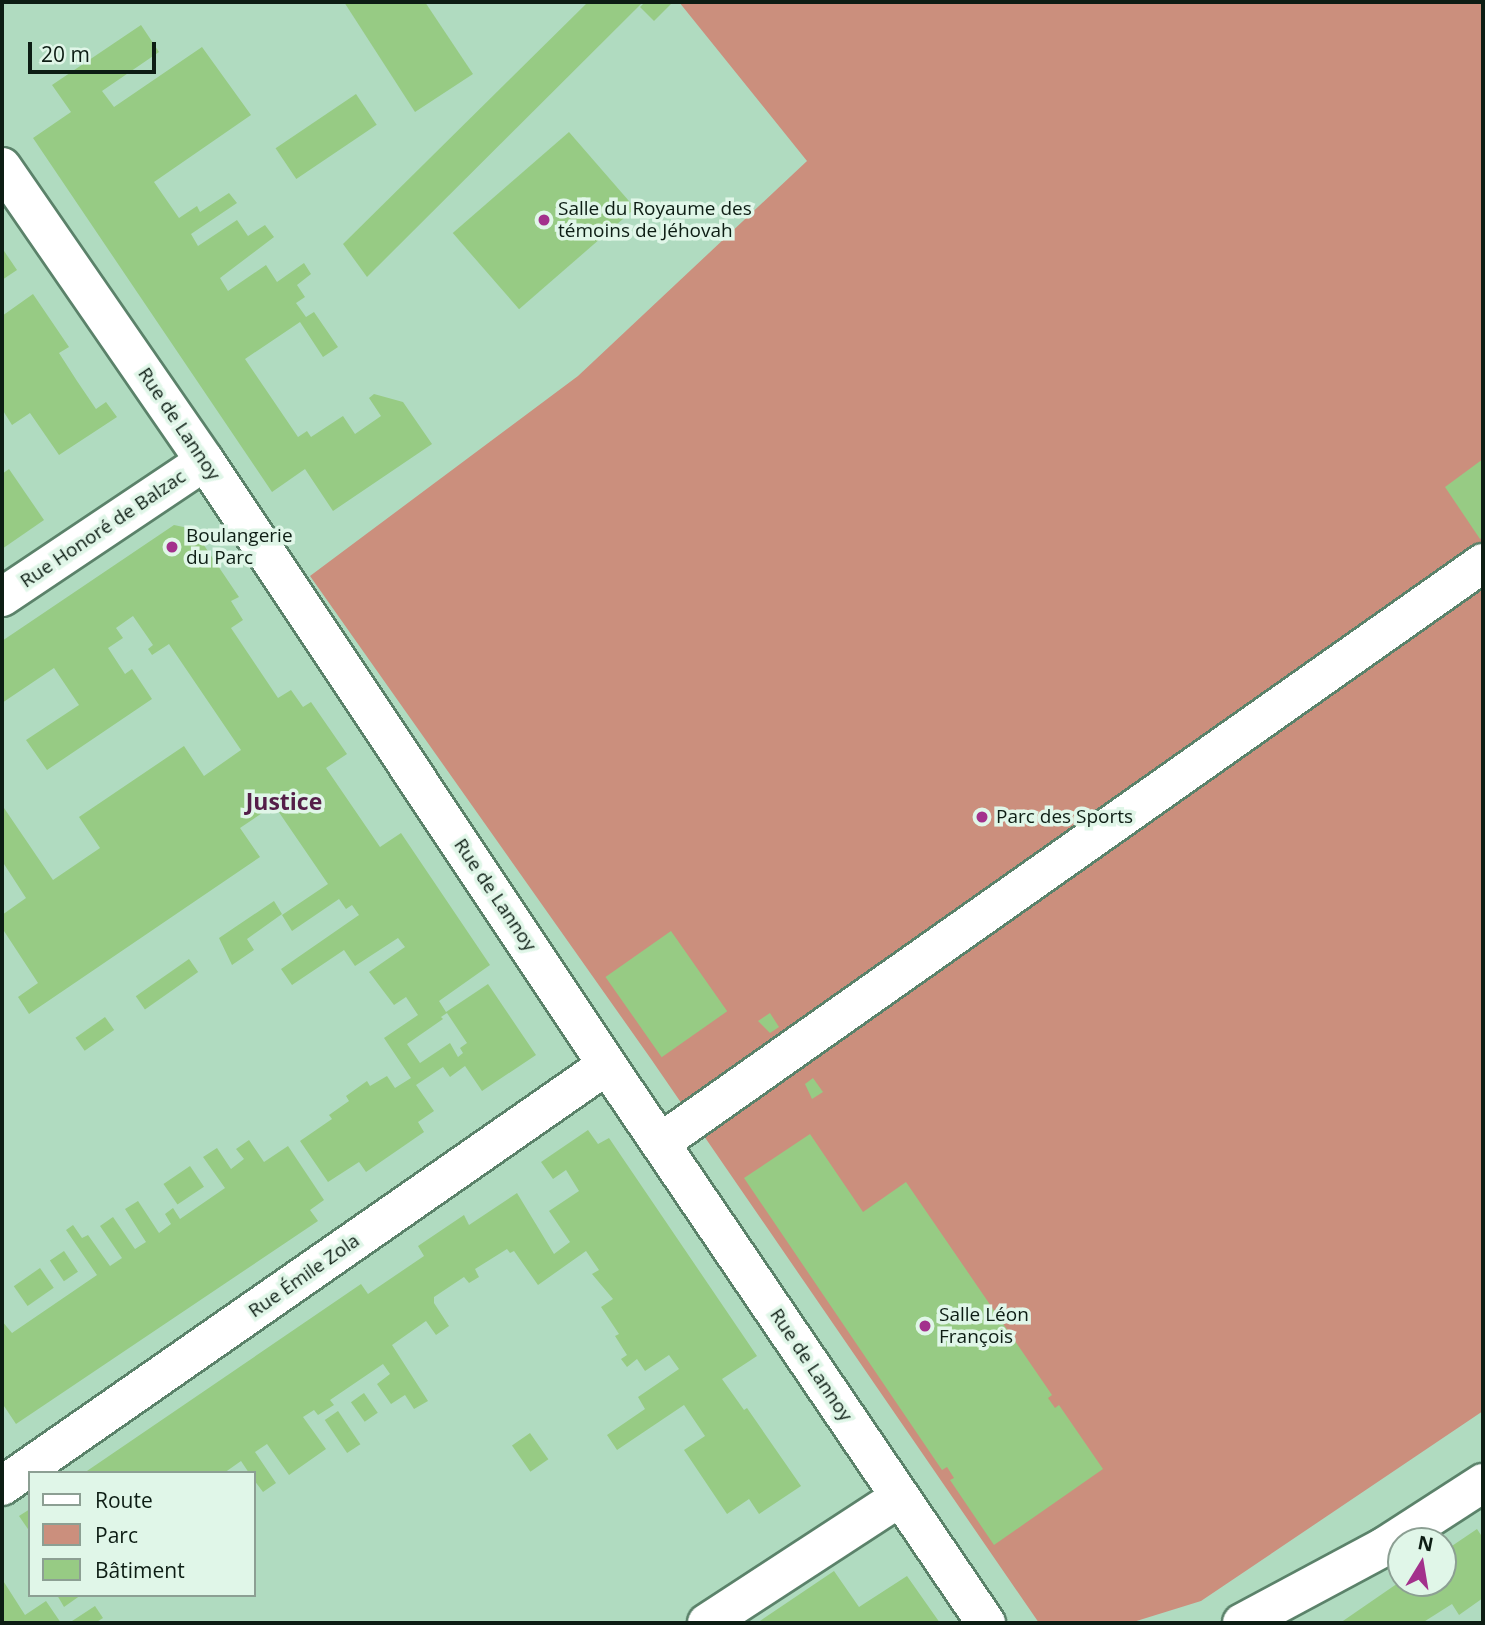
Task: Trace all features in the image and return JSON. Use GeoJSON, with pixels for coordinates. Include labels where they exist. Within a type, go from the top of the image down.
{"type":"FeatureCollection","features":[{"type":"Feature","properties":{"kind":"street","name":"Rue de Lannoy"},"geometry":{"type":"LineString","coordinates":[[2,167],[205,461],[607,1065],[986,1623]]}},
{"type":"Feature","properties":{"kind":"street","name":"Rue Honoré de Balzac"},"geometry":{"type":"LineString","coordinates":[[2,597],[205,461]]}},
{"type":"Feature","properties":{"kind":"street"},"geometry":{"type":"LineString","coordinates":[[660,1143],[1483,563]]}},
{"type":"Feature","properties":{"kind":"street","name":"Rue Émile Zola"},"geometry":{"type":"LineString","coordinates":[[2,1486],[607,1065]]}},
{"type":"Feature","properties":{"kind":"street"},"geometry":{"type":"LineString","coordinates":[[1242,1623],[1363,1560],[1483,1483]]}},
{"type":"Feature","properties":{"kind":"street"},"geometry":{"type":"LineString","coordinates":[[707,1623],[900,1497]]}},
{"type":"Feature","properties":{"kind":"green space","name":"Parc des Sports"},"geometry":{"type":"Polygon","coordinates":[[[679,2],[1483,2],[1483,1411],[1201,1601],[1130,1623],[1039,1623],[651,1059],[310,576],[578,376],[807,161],[679,2]]]}},
{"type":"Feature","properties":{"kind":"building"},"geometry":{"type":"Polygon","coordinates":[[[344,2],[425,2],[473,74],[415,112],[344,2]]]}},
{"type":"Feature","properties":{"kind":"building"},"geometry":{"type":"Polygon","coordinates":[[[588,2],[643,2],[367,277],[343,244],[588,2]]]}},
{"type":"Feature","properties":{"kind":"building"},"geometry":{"type":"Polygon","coordinates":[[[645,2],[673,2],[654,21],[640,7],[645,2]]]}},
{"type":"Feature","properties":{"kind":"building"},"geometry":{"type":"Polygon","coordinates":[[[141,25],[159,52],[102,91],[114,107],[202,47],[251,115],[154,182],[179,218],[197,206],[200,212],[229,193],[237,203],[191,234],[198,246],[237,220],[248,236],[265,225],[274,237],[220,278],[228,291],[266,265],[277,282],[304,263],[311,274],[297,285],[305,297],[296,303],[306,317],[314,312],[338,347],[323,357],[300,322],[245,359],[298,437],[307,431],[311,437],[343,416],[355,434],[381,416],[369,398],[374,394],[403,402],[432,444],[333,511],[305,469],[272,492],[33,138],[71,112],[52,85],[141,25]]]}},
{"type":"Feature","properties":{"kind":"building"},"geometry":{"type":"Polygon","coordinates":[[[356,94],[377,125],[296,179],[276,148],[356,94]]]}},
{"type":"Feature","properties":{"kind":"building","name":"Salle du Royaume des témoins de Jéhovah"},"geometry":{"type":"Polygon","coordinates":[[[569,132],[635,208],[519,309],[453,233],[569,132]]]}},
{"type":"Feature","properties":{"kind":"building"},"geometry":{"type":"Polygon","coordinates":[[[2,248],[17,270],[2,280],[2,248]]]}},
{"type":"Feature","properties":{"kind":"building"},"geometry":{"type":"Polygon","coordinates":[[[33,294],[69,347],[59,353],[96,409],[106,402],[117,417],[59,455],[30,413],[12,425],[2,409],[2,316],[33,294]]]}},
{"type":"Feature","properties":{"kind":"building"},"geometry":{"type":"Polygon","coordinates":[[[1483,459],[1483,537],[1480,539],[1445,487],[1483,459]]]}},
{"type":"Feature","properties":{"kind":"building"},"geometry":{"type":"Polygon","coordinates":[[[9,469],[44,520],[2,549],[2,474],[9,469]]]}},
{"type":"Feature","properties":{"kind":"building"},"geometry":{"type":"Polygon","coordinates":[[[174,525],[193,529],[239,597],[231,601],[243,620],[231,628],[278,698],[291,690],[303,707],[311,702],[347,754],[326,768],[380,847],[401,833],[490,965],[439,1001],[446,1012],[488,984],[536,1055],[482,1091],[465,1066],[450,1077],[443,1067],[416,1085],[434,1111],[418,1122],[424,1132],[366,1172],[359,1162],[328,1182],[300,1141],[332,1119],[329,1115],[349,1101],[346,1096],[367,1081],[370,1086],[387,1076],[395,1088],[411,1078],[384,1038],[418,1015],[406,997],[394,1005],[369,972],[405,947],[398,938],[355,966],[344,950],[292,985],[281,969],[359,915],[352,905],[346,909],[339,899],[292,931],[282,915],[328,884],[274,805],[240,828],[260,857],[29,1014],[18,997],[38,983],[2,928],[2,915],[26,898],[2,861],[2,805],[53,880],[100,848],[79,817],[184,746],[204,776],[241,750],[169,644],[152,655],[148,649],[153,645],[133,616],[116,628],[123,638],[108,648],[125,674],[132,669],[152,699],[47,770],[26,740],[79,705],[54,668],[2,703],[2,641],[174,525]],[[447,1013],[441,1017],[443,1019],[407,1044],[420,1063],[450,1043],[458,1057],[463,1053],[460,1048],[467,1043],[447,1013]]]}},
{"type":"Feature","properties":{"kind":"building"},"geometry":{"type":"Polygon","coordinates":[[[274,901],[282,914],[247,939],[254,950],[232,965],[219,938],[274,901]]]}},
{"type":"Feature","properties":{"kind":"building"},"geometry":{"type":"Polygon","coordinates":[[[671,931],[727,1011],[662,1057],[605,977],[671,931]]]}},
{"type":"Feature","properties":{"kind":"building"},"geometry":{"type":"Polygon","coordinates":[[[189,959],[198,972],[145,1009],[136,996],[189,959]]]}},
{"type":"Feature","properties":{"kind":"building"},"geometry":{"type":"Polygon","coordinates":[[[770,1013],[779,1027],[770,1033],[758,1021],[770,1013]]]}},
{"type":"Feature","properties":{"kind":"building"},"geometry":{"type":"Polygon","coordinates":[[[105,1017],[114,1030],[85,1051],[76,1038],[105,1017]]]}},
{"type":"Feature","properties":{"kind":"building"},"geometry":{"type":"Polygon","coordinates":[[[813,1078],[823,1092],[812,1099],[805,1084],[813,1078]]]}},
{"type":"Feature","properties":{"kind":"building"},"geometry":{"type":"Polygon","coordinates":[[[588,1130],[598,1144],[609,1138],[757,1356],[722,1379],[744,1410],[747,1408],[801,1486],[759,1514],[749,1499],[727,1514],[684,1450],[705,1436],[684,1405],[617,1450],[607,1435],[645,1409],[638,1397],[679,1369],[669,1355],[645,1371],[637,1359],[627,1367],[621,1359],[627,1355],[615,1336],[619,1334],[601,1307],[613,1299],[592,1274],[599,1270],[586,1251],[538,1285],[514,1251],[510,1253],[507,1249],[475,1269],[479,1277],[469,1283],[464,1277],[434,1297],[434,1303],[449,1326],[436,1335],[426,1321],[392,1345],[428,1401],[414,1409],[405,1395],[391,1404],[377,1384],[390,1374],[383,1364],[330,1400],[334,1405],[318,1415],[314,1410],[303,1417],[326,1449],[289,1475],[267,1444],[255,1452],[276,1483],[263,1492],[256,1483],[256,1471],[248,1471],[241,1461],[227,1471],[87,1471],[361,1284],[368,1294],[424,1256],[418,1246],[464,1215],[469,1225],[517,1193],[554,1254],[570,1242],[549,1211],[579,1191],[566,1170],[553,1179],[541,1162],[588,1130]]]}},
{"type":"Feature","properties":{"kind":"building","name":"Salle Léon François"},"geometry":{"type":"Polygon","coordinates":[[[810,1134],[863,1212],[906,1182],[1052,1395],[1048,1398],[1055,1408],[1059,1405],[1103,1469],[994,1545],[950,1480],[954,1478],[947,1467],[942,1470],[744,1178],[810,1134]]]}},
{"type":"Feature","properties":{"kind":"building"},"geometry":{"type":"Polygon","coordinates":[[[249,1140],[264,1162],[288,1146],[324,1200],[310,1210],[318,1221],[16,1424],[2,1403],[2,1321],[12,1333],[97,1275],[66,1230],[73,1225],[82,1238],[88,1235],[110,1266],[122,1258],[100,1226],[113,1217],[135,1249],[146,1242],[125,1209],[138,1201],[159,1233],[171,1224],[165,1214],[173,1208],[180,1219],[225,1188],[203,1157],[217,1148],[231,1169],[244,1159],[236,1149],[249,1140]]]}},
{"type":"Feature","properties":{"kind":"building"},"geometry":{"type":"Polygon","coordinates":[[[190,1166],[204,1187],[177,1205],[163,1184],[190,1166]]]}},
{"type":"Feature","properties":{"kind":"building"},"geometry":{"type":"Polygon","coordinates":[[[64,1251],[78,1272],[64,1281],[50,1261],[64,1251]]]}},
{"type":"Feature","properties":{"kind":"building"},"geometry":{"type":"Polygon","coordinates":[[[40,1268],[54,1288],[28,1306],[14,1286],[40,1268]]]}},
{"type":"Feature","properties":{"kind":"building"},"geometry":{"type":"Polygon","coordinates":[[[364,1393],[378,1413],[365,1422],[351,1402],[364,1393]]]}},
{"type":"Feature","properties":{"kind":"building"},"geometry":{"type":"Polygon","coordinates":[[[338,1411],[360,1444],[347,1453],[325,1420],[338,1411]]]}},
{"type":"Feature","properties":{"kind":"building"},"geometry":{"type":"Polygon","coordinates":[[[530,1433],[548,1459],[530,1472],[512,1446],[530,1433]]]}},
{"type":"Feature","properties":{"kind":"building"},"geometry":{"type":"Polygon","coordinates":[[[28,1510],[28,1529],[19,1516],[28,1510]]]}},
{"type":"Feature","properties":{"kind":"building"},"geometry":{"type":"Polygon","coordinates":[[[1477,1529],[1483,1538],[1483,1598],[1459,1615],[1452,1604],[1422,1623],[1340,1623],[1387,1591],[1387,1597],[1457,1597],[1457,1543],[1477,1529]]]}},
{"type":"Feature","properties":{"kind":"building"},"geometry":{"type":"Polygon","coordinates":[[[834,1571],[859,1607],[907,1576],[940,1623],[757,1623],[834,1571]]]}},
{"type":"Feature","properties":{"kind":"building"},"geometry":{"type":"Polygon","coordinates":[[[2,1579],[25,1615],[46,1601],[61,1623],[2,1623],[2,1579]]]}},
{"type":"Feature","properties":{"kind":"building"},"geometry":{"type":"Polygon","coordinates":[[[58,1597],[78,1597],[64,1607],[58,1597]]]}},
{"type":"Feature","properties":{"kind":"building"},"geometry":{"type":"Polygon","coordinates":[[[95,1606],[103,1618],[95,1623],[69,1623],[95,1606]]]}},
{"type":"Feature","properties":{"kind":"place","name":"Salle du Royaume des témoins de Jéhovah"},"geometry":{"type":"Point","coordinates":[544,220]}},
{"type":"Feature","properties":{"kind":"place","name":"Boulangerie du Parc"},"geometry":{"type":"Point","coordinates":[172,547]}},
{"type":"Feature","properties":{"kind":"place","name":"Parc des Sports"},"geometry":{"type":"Point","coordinates":[982,817]}},
{"type":"Feature","properties":{"kind":"place","name":"Salle Léon François"},"geometry":{"type":"Point","coordinates":[925,1326]}},
{"type":"Feature","properties":{"kind":"district","name":"Justice"},"geometry":{"type":"Point","coordinates":[284,801]}}]}
